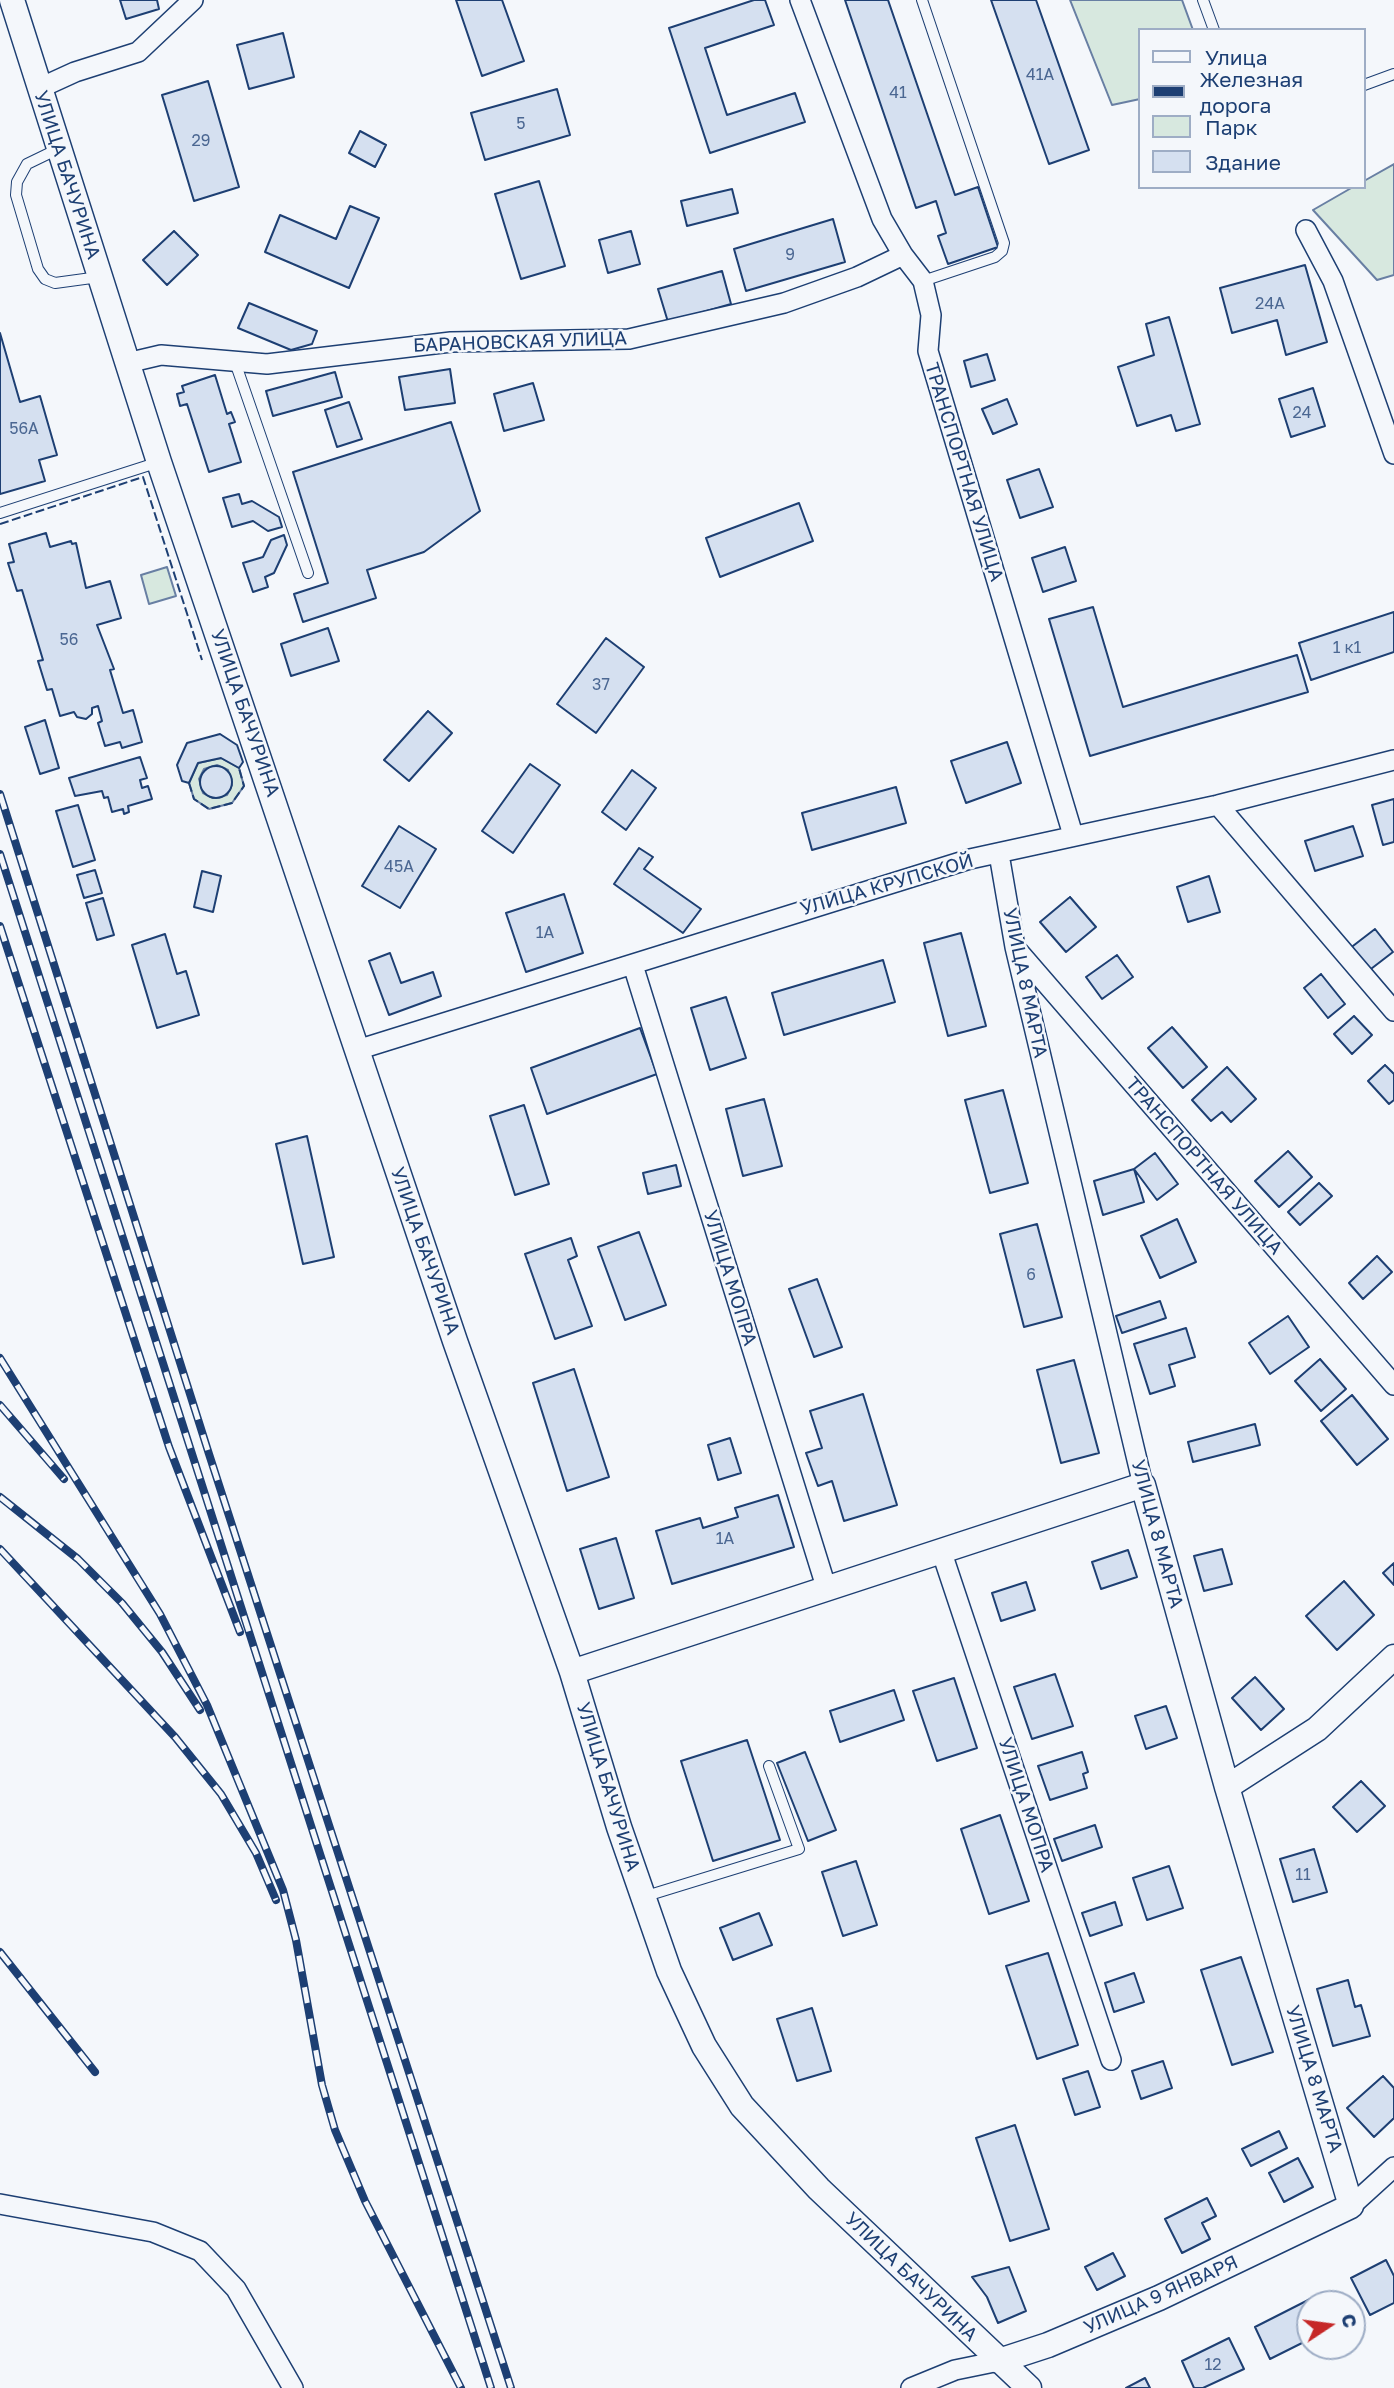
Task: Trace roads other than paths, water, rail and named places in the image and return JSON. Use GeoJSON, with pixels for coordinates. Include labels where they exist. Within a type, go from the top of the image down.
{"type":"FeatureCollection","features":[{"type":"Feature","properties":{"kind":"street","name":"УЛИЦА БАЧУРИНА"},"geometry":{"type":"LineString","coordinates":[[12,0],[159,462],[357,1050],[572,1672],[669,1971],[704,2046],[742,2106],[819,2189],[1029,2388]]}},
{"type":"Feature","properties":{"kind":"street"},"geometry":{"type":"LineString","coordinates":[[40,88],[75,72],[138,52],[193,0]]}},
{"type":"Feature","properties":{"kind":"street","name":"ТРАНСПОРТНАЯ УЛИЦА"},"geometry":{"type":"LineString","coordinates":[[800,0],[883,219],[903,256],[923,281],[931,315],[928,351],[1073,835]]}},
{"type":"Feature","properties":{"kind":"street"},"geometry":{"type":"LineString","coordinates":[[1306,230],[1333,281],[1394,454]]}},
{"type":"Feature","properties":{"kind":"street","name":"БАРАНОВСКАЯ УЛИЦА"},"geometry":{"type":"LineString","coordinates":[[127,363],[161,355],[235,362],[287,363],[452,342],[629,339],[784,303],[857,277],[903,256]]}},
{"type":"Feature","properties":{"kind":"street","name":"УЛИЦА КРУПСКОЙ"},"geometry":{"type":"LineString","coordinates":[[357,1050],[919,874],[1073,835],[1218,805],[1394,760]]}},
{"type":"Feature","properties":{"kind":"street"},"geometry":{"type":"LineString","coordinates":[[1218,805],[1394,1011]]}},
{"type":"Feature","properties":{"kind":"street","name":"УЛИЦА 8 МАРТА"},"geometry":{"type":"LineString","coordinates":[[999,854],[1015,947],[1143,1485],[1227,1787],[1351,2206]]}},
{"type":"Feature","properties":{"kind":"street","name":"ТРАНСПОРТНАЯ УЛИЦА"},"geometry":{"type":"LineString","coordinates":[[1015,947],[1394,1385]]}},
{"type":"Feature","properties":{"kind":"street","name":"УЛИЦА МОПРА"},"geometry":{"type":"LineString","coordinates":[[633,965],[827,1590]]}},
{"type":"Feature","properties":{"kind":"street"},"geometry":{"type":"LineString","coordinates":[[572,1672],[1143,1485]]}},
{"type":"Feature","properties":{"kind":"street","name":"УЛИЦА МОПРА"},"geometry":{"type":"LineString","coordinates":[[941,1550],[1111,2060]]}},
{"type":"Feature","properties":{"kind":"street"},"geometry":{"type":"LineString","coordinates":[[1227,1787],[1317,1729],[1394,1657]]}},
{"type":"Feature","properties":{"kind":"street","name":"УЛИЦА 9 ЯНВАРЯ"},"geometry":{"type":"LineString","coordinates":[[911,2388],[955,2370],[999,2361],[1048,2345],[1159,2298],[1351,2206],[1394,2167]]}},
{"type":"Feature","properties":{"kind":"street"},"geometry":{"type":"LineString","coordinates":[[0,2204],[153,2232],[200,2251],[236,2289],[293,2388]]}},
{"type":"Feature","properties":{"kind":"lane"},"geometry":{"type":"LineString","coordinates":[[922,0],[1004,243],[1002,251],[995,257],[923,281]]}},
{"type":"Feature","properties":{"kind":"lane"},"geometry":{"type":"LineString","coordinates":[[1203,0],[1213,28]]}},
{"type":"Feature","properties":{"kind":"lane"},"geometry":{"type":"LineString","coordinates":[[1366,84],[1394,74]]}},
{"type":"Feature","properties":{"kind":"lane"},"geometry":{"type":"LineString","coordinates":[[60,148],[27,164],[17,182],[16,195],[38,269],[45,279],[55,282],[100,277]]}},
{"type":"Feature","properties":{"kind":"lane"},"geometry":{"type":"LineString","coordinates":[[235,362],[308,573]]}},
{"type":"Feature","properties":{"kind":"lane"},"geometry":{"type":"LineString","coordinates":[[0,513],[159,462]]}},
{"type":"Feature","properties":{"kind":"lane"},"geometry":{"type":"LineString","coordinates":[[643,1897],[799,1849],[769,1766]]}},
{"type":"Feature","properties":{"kind":"railway"},"geometry":{"type":"LineString","coordinates":[[0,794],[209,1454],[511,2388]]}},
{"type":"Feature","properties":{"kind":"railway"},"geometry":{"type":"LineString","coordinates":[[0,854],[491,2388]]}},
{"type":"Feature","properties":{"kind":"railway"},"geometry":{"type":"LineString","coordinates":[[0,926],[169,1447],[240,1632]]}},
{"type":"Feature","properties":{"kind":"railway"},"geometry":{"type":"LineString","coordinates":[[0,1358],[160,1614],[207,1705],[283,1890],[296,1940],[322,2085],[335,2130],[365,2201],[461,2388]]}},
{"type":"Feature","properties":{"kind":"railway"},"geometry":{"type":"LineString","coordinates":[[0,1405],[64,1479]]}},
{"type":"Feature","properties":{"kind":"railway"},"geometry":{"type":"LineString","coordinates":[[0,1497],[78,1559],[122,1603],[162,1652],[200,1710]]}},
{"type":"Feature","properties":{"kind":"railway"},"geometry":{"type":"LineString","coordinates":[[0,1549],[175,1737],[221,1794],[256,1853],[276,1900]]}},
{"type":"Feature","properties":{"kind":"railway"},"geometry":{"type":"LineString","coordinates":[[0,1952],[95,2072]]}}]}
